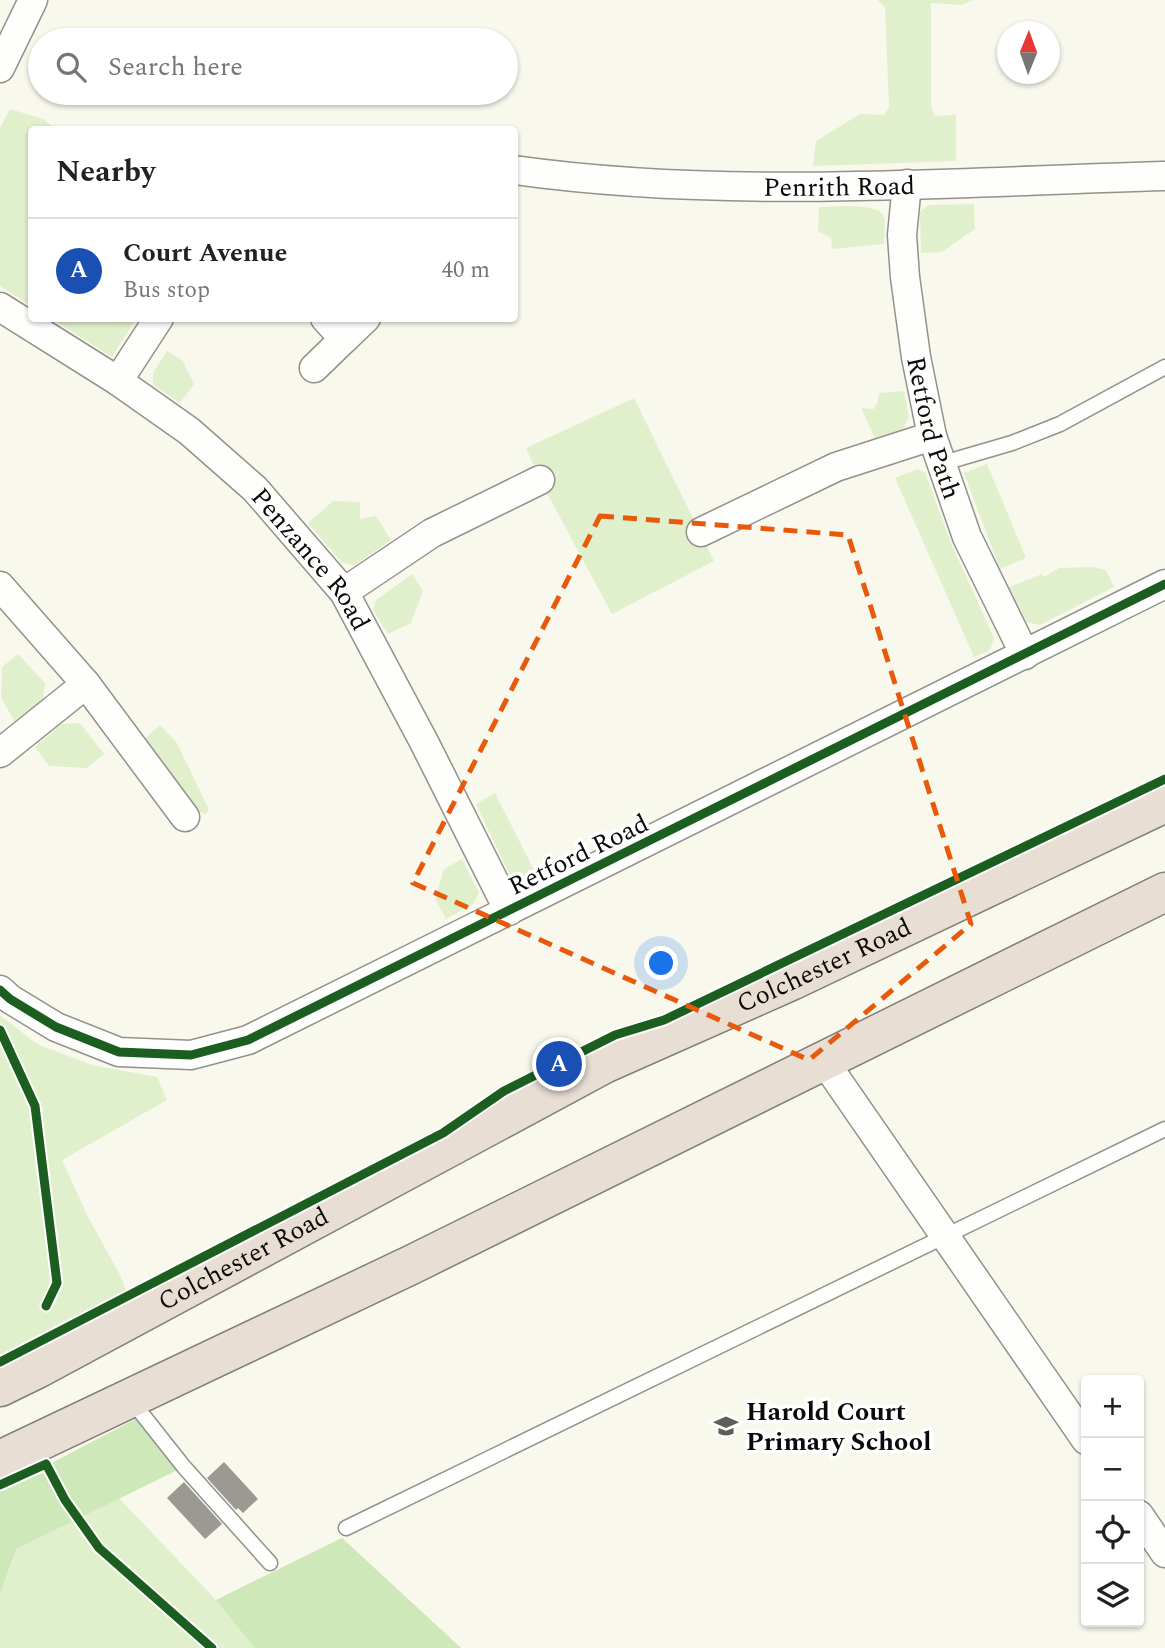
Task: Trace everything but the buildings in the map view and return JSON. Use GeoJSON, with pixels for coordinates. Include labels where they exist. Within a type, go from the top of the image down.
{"type":"FeatureCollection","features":[{"type":"Feature","properties":{"kind":"highway","name":"Colchester Road"},"geometry":{"type":"LineString","coordinates":[[0,1387],[604,1065],[791,981],[1165,803]]}},
{"type":"Feature","properties":{"kind":"highway"},"geometry":{"type":"LineString","coordinates":[[0,1460],[411,1265],[1165,892]]}},
{"type":"Feature","properties":{"kind":"street"},"geometry":{"type":"LineString","coordinates":[[0,68],[33,0]]}},
{"type":"Feature","properties":{"kind":"street","name":"Penrith Road"},"geometry":{"type":"LineString","coordinates":[[518,170],[634,181],[768,187],[1165,176]]}},
{"type":"Feature","properties":{"kind":"street","name":"Retford Path"},"geometry":{"type":"LineString","coordinates":[[906,184],[902,235],[905,277],[916,356],[932,436],[967,537],[1025,655]]}},
{"type":"Feature","properties":{"kind":"street","name":"Penzance Road"},"geometry":{"type":"LineString","coordinates":[[0,307],[118,381],[189,431],[255,489],[344,592],[381,658],[509,911]]}},
{"type":"Feature","properties":{"kind":"street"},"geometry":{"type":"LineString","coordinates":[[118,381],[156,322]]}},
{"type":"Feature","properties":{"kind":"street"},"geometry":{"type":"LineString","coordinates":[[314,368],[335,329],[355,322]]}},
{"type":"Feature","properties":{"kind":"street"},"geometry":{"type":"LineString","coordinates":[[701,532],[836,467],[932,436]]}},
{"type":"Feature","properties":{"kind":"street"},"geometry":{"type":"LineString","coordinates":[[344,592],[432,533],[540,480]]}},
{"type":"Feature","properties":{"kind":"street","name":"Retford Road"},"geometry":{"type":"LineString","coordinates":[[0,990],[56,1027],[118,1052],[191,1055],[247,1040],[1165,584]]}},
{"type":"Feature","properties":{"kind":"street"},"geometry":{"type":"LineString","coordinates":[[0,586],[86,684],[185,817]]}},
{"type":"Feature","properties":{"kind":"street"},"geometry":{"type":"LineString","coordinates":[[0,753],[86,684]]}},
{"type":"Feature","properties":{"kind":"street"},"geometry":{"type":"LineString","coordinates":[[824,1061],[1085,1438]]}},
{"type":"Feature","properties":{"kind":"street"},"geometry":{"type":"LineString","coordinates":[[1144,1523],[1165,1553]]}},
{"type":"Feature","properties":{"kind":"lane"},"geometry":{"type":"LineString","coordinates":[[940,464],[1012,443],[1060,424],[1165,368]]}},
{"type":"Feature","properties":{"kind":"lane"},"geometry":{"type":"LineString","coordinates":[[346,1528],[1165,1129]]}},
{"type":"Feature","properties":{"kind":"lane"},"geometry":{"type":"LineString","coordinates":[[130,1399],[184,1466],[270,1563]]}},
{"type":"Feature","properties":{"kind":"highlighted area"},"geometry":{"type":"Polygon","coordinates":[[[600,516],[848,535],[971,924],[809,1060],[413,883],[600,516]]]}},
{"type":"Feature","properties":{"kind":"green space"},"geometry":{"type":"Polygon","coordinates":[[[878,0],[973,0],[961,5],[931,3],[931,106],[935,116],[956,115],[956,161],[813,166],[816,141],[860,114],[884,115],[889,108],[885,7],[878,0]]]}},
{"type":"Feature","properties":{"kind":"green space"},"geometry":{"type":"Polygon","coordinates":[[[10,109],[43,119],[52,126],[28,126],[28,304],[0,286],[0,128],[10,109]]]}},
{"type":"Feature","properties":{"kind":"green space"},"geometry":{"type":"Polygon","coordinates":[[[974,204],[975,229],[942,252],[921,253],[920,212],[928,205],[974,204]]]}},
{"type":"Feature","properties":{"kind":"green space"},"geometry":{"type":"Polygon","coordinates":[[[819,207],[865,207],[880,212],[885,219],[884,244],[832,249],[831,238],[818,231],[819,207]]]}},
{"type":"Feature","properties":{"kind":"green space"},"geometry":{"type":"Polygon","coordinates":[[[57,322],[134,322],[112,357],[57,322]]]}},
{"type":"Feature","properties":{"kind":"green space"},"geometry":{"type":"Polygon","coordinates":[[[167,351],[183,361],[194,384],[180,403],[153,385],[153,373],[167,351]]]}},
{"type":"Feature","properties":{"kind":"green space"},"geometry":{"type":"Polygon","coordinates":[[[904,391],[909,417],[903,429],[875,438],[861,408],[874,409],[879,393],[904,391]]]}},
{"type":"Feature","properties":{"kind":"green space"},"geometry":{"type":"Polygon","coordinates":[[[634,398],[714,561],[612,614],[540,480],[526,448],[634,398]]]}},
{"type":"Feature","properties":{"kind":"green space"},"geometry":{"type":"Polygon","coordinates":[[[987,464],[1026,558],[1000,569],[964,473],[987,464]]]}},
{"type":"Feature","properties":{"kind":"green space"},"geometry":{"type":"Polygon","coordinates":[[[917,469],[925,472],[951,543],[994,638],[990,650],[974,657],[895,478],[917,469]]]}},
{"type":"Feature","properties":{"kind":"green space"},"geometry":{"type":"Polygon","coordinates":[[[333,501],[360,502],[360,519],[376,516],[391,540],[355,565],[342,563],[308,523],[333,501]]]}},
{"type":"Feature","properties":{"kind":"green space"},"geometry":{"type":"Polygon","coordinates":[[[1092,567],[1106,570],[1114,587],[1040,625],[1027,622],[1009,587],[1042,574],[1044,577],[1059,568],[1092,567]]]}},
{"type":"Feature","properties":{"kind":"green space"},"geometry":{"type":"Polygon","coordinates":[[[412,574],[423,591],[411,623],[388,634],[373,610],[376,600],[412,574]]]}},
{"type":"Feature","properties":{"kind":"green space"},"geometry":{"type":"Polygon","coordinates":[[[18,654],[45,683],[43,700],[15,722],[1,698],[2,667],[18,654]]]}},
{"type":"Feature","properties":{"kind":"green space"},"geometry":{"type":"Polygon","coordinates":[[[80,723],[104,754],[87,768],[49,766],[35,747],[62,724],[80,723]]]}},
{"type":"Feature","properties":{"kind":"green space"},"geometry":{"type":"Polygon","coordinates":[[[160,725],[177,743],[209,810],[205,814],[171,798],[134,749],[160,725]]]}},
{"type":"Feature","properties":{"kind":"green space"},"geometry":{"type":"Polygon","coordinates":[[[495,793],[535,872],[521,881],[511,878],[476,804],[495,793]]]}},
{"type":"Feature","properties":{"kind":"green space"},"geometry":{"type":"Polygon","coordinates":[[[462,859],[479,893],[473,904],[446,919],[435,899],[444,869],[462,859]]]}},
{"type":"Feature","properties":{"kind":"green space"},"geometry":{"type":"Polygon","coordinates":[[[0,1015],[37,1044],[92,1065],[157,1077],[167,1100],[62,1160],[129,1297],[0,1362],[0,1015]]]}},
{"type":"Feature","properties":{"kind":"green space"},"geometry":{"type":"Polygon","coordinates":[[[143,1415],[184,1467],[16,1549],[0,1594],[0,1490],[143,1415]]]}},
{"type":"Feature","properties":{"kind":"green space"},"geometry":{"type":"Polygon","coordinates":[[[46,1467],[119,1498],[216,1600],[342,1538],[461,1648],[0,1648],[0,1490],[46,1467]]]}},
{"type":"Feature","properties":{"kind":"green space"},"geometry":{"type":"Polygon","coordinates":[[[342,1538],[461,1648],[255,1648],[216,1600],[342,1538]]]}},
{"type":"Feature","properties":{"kind":"cycle path"},"geometry":{"type":"LineString","coordinates":[[0,990],[56,1027],[119,1052],[191,1055],[248,1040],[1165,584]]}},
{"type":"Feature","properties":{"kind":"cycle path"},"geometry":{"type":"LineString","coordinates":[[0,1362],[443,1133],[504,1091],[615,1035],[664,1020],[1165,779]]}},
{"type":"Feature","properties":{"kind":"cycle path"},"geometry":{"type":"LineString","coordinates":[[0,1030],[35,1106],[57,1283],[46,1306]]}},
{"type":"Feature","properties":{"kind":"cycle path"},"geometry":{"type":"LineString","coordinates":[[0,1485],[46,1464],[65,1500],[99,1548],[212,1648]]}},
{"type":"Feature","properties":{"kind":"place","name":"Court Avenue"},"geometry":{"type":"Point","coordinates":[559,1064]}},
{"type":"Feature","properties":{"kind":"place","name":"Harold Court Primary School"},"geometry":{"type":"Point","coordinates":[726,1426]}}]}
